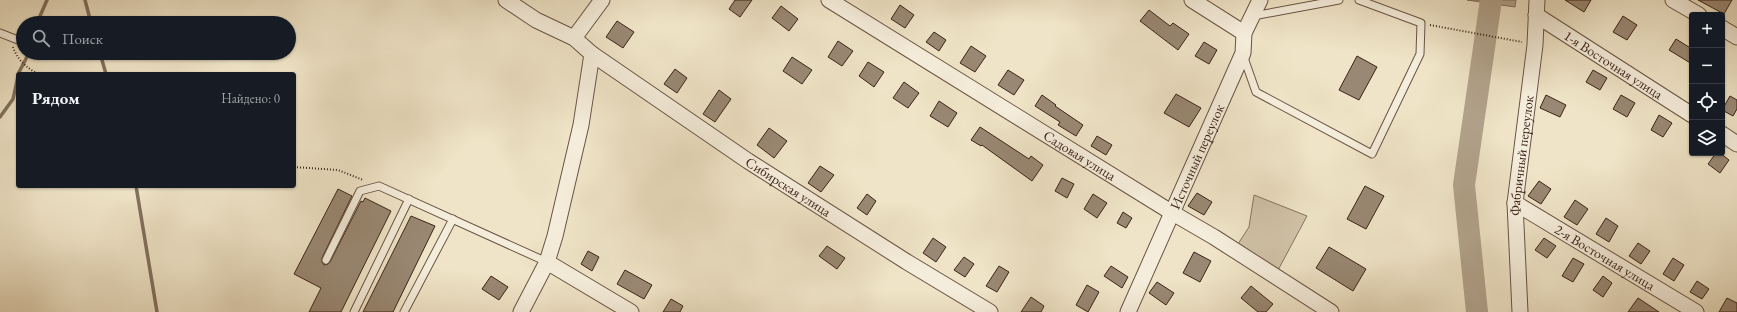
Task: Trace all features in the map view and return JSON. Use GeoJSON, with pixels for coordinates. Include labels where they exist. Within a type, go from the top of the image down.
{"type":"FeatureCollection","features":[{"type":"Feature","properties":{"kind":"street","name":"Сибирская улица"},"geometry":{"type":"LineString","coordinates":[[506,0],[536,20],[574,38],[592,54],[748,161],[907,262],[990,312]]}},
{"type":"Feature","properties":{"kind":"street"},"geometry":{"type":"LineString","coordinates":[[574,38],[602,0]]}},
{"type":"Feature","properties":{"kind":"street","name":"Садовая улица"},"geometry":{"type":"LineString","coordinates":[[829,0],[1171,212],[1214,237],[1331,312]]}},
{"type":"Feature","properties":{"kind":"street"},"geometry":{"type":"LineString","coordinates":[[1192,0],[1244,33]]}},
{"type":"Feature","properties":{"kind":"street","name":"Источный переулок"},"geometry":{"type":"LineString","coordinates":[[1128,312],[1171,212],[1243,53],[1244,33],[1260,0]]}},
{"type":"Feature","properties":{"kind":"street"},"geometry":{"type":"LineString","coordinates":[[1673,0],[1694,12]]}},
{"type":"Feature","properties":{"kind":"street","name":"1-я Восточная улица"},"geometry":{"type":"LineString","coordinates":[[1536,7],[1689,113]]}},
{"type":"Feature","properties":{"kind":"street","name":"Фабричный переулок"},"geometry":{"type":"LineString","coordinates":[[1520,312],[1515,203],[1535,45],[1536,7]]}},
{"type":"Feature","properties":{"kind":"street"},"geometry":{"type":"LineString","coordinates":[[1725,30],[1737,37]]}},
{"type":"Feature","properties":{"kind":"street"},"geometry":{"type":"LineString","coordinates":[[521,312],[547,262],[555,236],[580,125],[592,54]]}},
{"type":"Feature","properties":{"kind":"street"},"geometry":{"type":"LineString","coordinates":[[1725,136],[1737,144]]}},
{"type":"Feature","properties":{"kind":"street","name":"2-я Восточная улица"},"geometry":{"type":"LineString","coordinates":[[1515,203],[1696,312]]}},
{"type":"Feature","properties":{"kind":"street"},"geometry":{"type":"LineString","coordinates":[[547,262],[631,312]]}},
{"type":"Feature","properties":{"kind":"lane"},"geometry":{"type":"LineString","coordinates":[[1252,16],[1339,0]]}},
{"type":"Feature","properties":{"kind":"lane"},"geometry":{"type":"LineString","coordinates":[[1243,53],[1256,92],[1372,154],[1420,54],[1421,23],[1359,0]]}},
{"type":"Feature","properties":{"kind":"lane"},"geometry":{"type":"LineString","coordinates":[[0,33],[16,39]]}},
{"type":"Feature","properties":{"kind":"lane"},"geometry":{"type":"LineString","coordinates":[[326,260],[360,191],[379,186],[547,262]]}},
{"type":"Feature","properties":{"kind":"lane"},"geometry":{"type":"LineString","coordinates":[[354,312],[409,199]]}},
{"type":"Feature","properties":{"kind":"lane"},"geometry":{"type":"LineString","coordinates":[[404,312],[453,219]]}},
{"type":"Feature","properties":{"kind":"path"},"geometry":{"type":"LineString","coordinates":[[1421,23],[1524,43]]}},
{"type":"Feature","properties":{"kind":"path"},"geometry":{"type":"LineString","coordinates":[[20,60],[34,72]]}},
{"type":"Feature","properties":{"kind":"path"},"geometry":{"type":"LineString","coordinates":[[296,167],[338,170],[379,186]]}},
{"type":"Feature","properties":{"kind":"shaded area"},"geometry":{"type":"Polygon","coordinates":[[[1467,0],[1516,0],[1515,7],[1467,0]]]}},
{"type":"Feature","properties":{"kind":"shaded area"},"geometry":{"type":"Polygon","coordinates":[[[1254,195],[1307,216],[1277,272],[1236,247],[1249,227],[1254,195]]]}},
{"type":"Feature","properties":{"kind":"building"},"geometry":{"type":"Polygon","coordinates":[[[735,0],[752,0],[740,17],[729,9],[735,0]]]}},
{"type":"Feature","properties":{"kind":"building"},"geometry":{"type":"Polygon","coordinates":[[[1565,0],[1591,0],[1584,12],[1565,0]]]}},
{"type":"Feature","properties":{"kind":"building"},"geometry":{"type":"Polygon","coordinates":[[[1698,0],[1732,0],[1725,12],[1720,12],[1698,0]]]}},
{"type":"Feature","properties":{"kind":"building"},"geometry":{"type":"Polygon","coordinates":[[[900,5],[914,15],[905,28],[891,19],[900,5]]]}},
{"type":"Feature","properties":{"kind":"building"},"geometry":{"type":"Polygon","coordinates":[[[781,6],[798,19],[789,31],[772,18],[781,6]]]}},
{"type":"Feature","properties":{"kind":"building"},"geometry":{"type":"Polygon","coordinates":[[[1149,10],[1170,26],[1173,23],[1189,34],[1178,50],[1140,21],[1149,10]]]}},
{"type":"Feature","properties":{"kind":"building"},"geometry":{"type":"Polygon","coordinates":[[[1623,16],[1637,25],[1627,40],[1613,32],[1623,16]]]}},
{"type":"Feature","properties":{"kind":"building"},"geometry":{"type":"Polygon","coordinates":[[[617,21],[634,32],[623,48],[606,37],[617,21]]]}},
{"type":"Feature","properties":{"kind":"building"},"geometry":{"type":"Polygon","coordinates":[[[934,32],[946,40],[939,51],[926,42],[934,32]]]}},
{"type":"Feature","properties":{"kind":"building"},"geometry":{"type":"Polygon","coordinates":[[[1676,39],[1689,47],[1689,62],[1669,50],[1676,39]]]}},
{"type":"Feature","properties":{"kind":"building"},"geometry":{"type":"Polygon","coordinates":[[[838,41],[853,51],[842,66],[828,57],[838,41]]]}},
{"type":"Feature","properties":{"kind":"building"},"geometry":{"type":"Polygon","coordinates":[[[1204,42],[1217,50],[1209,64],[1195,56],[1204,42]]]}},
{"type":"Feature","properties":{"kind":"building"},"geometry":{"type":"Polygon","coordinates":[[[971,46],[986,56],[975,72],[960,63],[971,46]]]}},
{"type":"Feature","properties":{"kind":"building"},"geometry":{"type":"Polygon","coordinates":[[[1357,56],[1377,67],[1359,100],[1339,90],[1357,56]]]}},
{"type":"Feature","properties":{"kind":"building"},"geometry":{"type":"Polygon","coordinates":[[[792,57],[812,70],[802,84],[783,71],[792,57]]]}},
{"type":"Feature","properties":{"kind":"building"},"geometry":{"type":"Polygon","coordinates":[[[868,62],[884,72],[874,87],[859,76],[868,62]]]}},
{"type":"Feature","properties":{"kind":"building"},"geometry":{"type":"Polygon","coordinates":[[[675,69],[687,78],[677,93],[664,84],[675,69]]]}},
{"type":"Feature","properties":{"kind":"building"},"geometry":{"type":"Polygon","coordinates":[[[1008,70],[1024,80],[1014,95],[998,85],[1008,70]]]}},
{"type":"Feature","properties":{"kind":"building"},"geometry":{"type":"Polygon","coordinates":[[[1593,70],[1607,78],[1600,90],[1586,82],[1593,70]]]}},
{"type":"Feature","properties":{"kind":"building"},"geometry":{"type":"Polygon","coordinates":[[[904,82],[919,93],[908,108],[893,98],[904,82]]]}},
{"type":"Feature","properties":{"kind":"building"},"geometry":{"type":"Polygon","coordinates":[[[719,90],[731,99],[715,122],[703,114],[719,90]]]}},
{"type":"Feature","properties":{"kind":"building"},"geometry":{"type":"Polygon","coordinates":[[[1176,94],[1201,108],[1189,127],[1164,113],[1176,94]]]}},
{"type":"Feature","properties":{"kind":"building"},"geometry":{"type":"Polygon","coordinates":[[[1042,95],[1056,105],[1055,106],[1083,125],[1076,136],[1058,125],[1060,122],[1035,106],[1042,95]]]}},
{"type":"Feature","properties":{"kind":"building"},"geometry":{"type":"Polygon","coordinates":[[[1546,95],[1566,105],[1560,117],[1540,108],[1546,95]]]}},
{"type":"Feature","properties":{"kind":"building"},"geometry":{"type":"Polygon","coordinates":[[[1621,95],[1635,103],[1627,117],[1613,109],[1621,95]]]}},
{"type":"Feature","properties":{"kind":"building"},"geometry":{"type":"Polygon","coordinates":[[[1730,96],[1737,100],[1737,109],[1733,116],[1725,112],[1725,105],[1730,96]]]}},
{"type":"Feature","properties":{"kind":"building"},"geometry":{"type":"Polygon","coordinates":[[[939,101],[957,113],[948,127],[930,116],[939,101]]]}},
{"type":"Feature","properties":{"kind":"building"},"geometry":{"type":"Polygon","coordinates":[[[1659,115],[1672,123],[1663,137],[1651,130],[1659,115]]]}},
{"type":"Feature","properties":{"kind":"building"},"geometry":{"type":"Polygon","coordinates":[[[980,127],[1029,159],[1031,156],[1043,165],[1032,181],[982,145],[981,146],[971,140],[980,127]]]}},
{"type":"Feature","properties":{"kind":"building"},"geometry":{"type":"Polygon","coordinates":[[[769,128],[787,141],[774,158],[757,145],[769,128]]]}},
{"type":"Feature","properties":{"kind":"building"},"geometry":{"type":"Polygon","coordinates":[[[1097,136],[1112,145],[1106,155],[1091,146],[1097,136]]]}},
{"type":"Feature","properties":{"kind":"building"},"geometry":{"type":"Polygon","coordinates":[[[1714,156],[1724,156],[1729,160],[1720,173],[1708,164],[1714,156]]]}},
{"type":"Feature","properties":{"kind":"building"},"geometry":{"type":"Polygon","coordinates":[[[820,166],[834,175],[821,192],[808,183],[820,166]]]}},
{"type":"Feature","properties":{"kind":"building"},"geometry":{"type":"Polygon","coordinates":[[[1062,178],[1074,184],[1067,198],[1055,191],[1062,178]]]}},
{"type":"Feature","properties":{"kind":"building"},"geometry":{"type":"Polygon","coordinates":[[[1539,181],[1551,189],[1541,204],[1528,196],[1539,181]]]}},
{"type":"Feature","properties":{"kind":"building"},"geometry":{"type":"Polygon","coordinates":[[[1365,186],[1384,196],[1366,229],[1347,219],[1365,186]]]}},
{"type":"Feature","properties":{"kind":"building"},"geometry":{"type":"Polygon","coordinates":[[[338,189],[352,196],[322,258],[324,265],[330,262],[361,201],[363,202],[365,198],[391,211],[341,312],[309,312],[321,288],[294,274],[338,189]]]}},
{"type":"Feature","properties":{"kind":"building"},"geometry":{"type":"Polygon","coordinates":[[[1197,193],[1212,202],[1204,215],[1188,206],[1197,193]]]}},
{"type":"Feature","properties":{"kind":"building"},"geometry":{"type":"Polygon","coordinates":[[[867,194],[876,201],[867,215],[857,208],[867,194]]]}},
{"type":"Feature","properties":{"kind":"building"},"geometry":{"type":"Polygon","coordinates":[[[1093,194],[1107,203],[1097,218],[1084,209],[1093,194]]]}},
{"type":"Feature","properties":{"kind":"building"},"geometry":{"type":"Polygon","coordinates":[[[1575,200],[1588,209],[1577,225],[1564,217],[1575,200]]]}},
{"type":"Feature","properties":{"kind":"building"},"geometry":{"type":"Polygon","coordinates":[[[1123,212],[1132,218],[1126,228],[1117,223],[1123,212]]]}},
{"type":"Feature","properties":{"kind":"building"},"geometry":{"type":"Polygon","coordinates":[[[411,216],[435,226],[393,312],[363,312],[411,216]]]}},
{"type":"Feature","properties":{"kind":"building"},"geometry":{"type":"Polygon","coordinates":[[[1606,218],[1618,226],[1609,242],[1596,234],[1606,218]]]}},
{"type":"Feature","properties":{"kind":"building"},"geometry":{"type":"Polygon","coordinates":[[[933,238],[946,247],[936,262],[923,253],[933,238]]]}},
{"type":"Feature","properties":{"kind":"building"},"geometry":{"type":"Polygon","coordinates":[[[1544,238],[1556,246],[1547,258],[1535,250],[1544,238]]]}},
{"type":"Feature","properties":{"kind":"building"},"geometry":{"type":"Polygon","coordinates":[[[1638,243],[1650,251],[1641,264],[1629,256],[1638,243]]]}},
{"type":"Feature","properties":{"kind":"building"},"geometry":{"type":"Polygon","coordinates":[[[827,246],[845,258],[837,269],[819,256],[827,246]]]}},
{"type":"Feature","properties":{"kind":"building"},"geometry":{"type":"Polygon","coordinates":[[[1329,247],[1366,269],[1353,291],[1316,268],[1329,247]]]}},
{"type":"Feature","properties":{"kind":"building"},"geometry":{"type":"Polygon","coordinates":[[[588,251],[599,257],[592,271],[581,264],[588,251]]]}},
{"type":"Feature","properties":{"kind":"building"},"geometry":{"type":"Polygon","coordinates":[[[1194,252],[1211,261],[1200,282],[1183,273],[1194,252]]]}},
{"type":"Feature","properties":{"kind":"building"},"geometry":{"type":"Polygon","coordinates":[[[964,257],[974,264],[965,277],[954,270],[964,257]]]}},
{"type":"Feature","properties":{"kind":"building"},"geometry":{"type":"Polygon","coordinates":[[[1573,258],[1584,264],[1573,282],[1562,276],[1573,258]]]}},
{"type":"Feature","properties":{"kind":"building"},"geometry":{"type":"Polygon","coordinates":[[[1673,258],[1684,265],[1674,281],[1663,274],[1673,258]]]}},
{"type":"Feature","properties":{"kind":"building"},"geometry":{"type":"Polygon","coordinates":[[[999,266],[1009,272],[997,292],[986,286],[999,266]]]}},
{"type":"Feature","properties":{"kind":"building"},"geometry":{"type":"Polygon","coordinates":[[[1111,266],[1128,277],[1122,288],[1104,276],[1111,266]]]}},
{"type":"Feature","properties":{"kind":"building"},"geometry":{"type":"Polygon","coordinates":[[[625,270],[652,285],[644,299],[617,284],[625,270]]]}},
{"type":"Feature","properties":{"kind":"building"},"geometry":{"type":"Polygon","coordinates":[[[491,276],[508,287],[499,300],[482,289],[491,276]]]}},
{"type":"Feature","properties":{"kind":"building"},"geometry":{"type":"Polygon","coordinates":[[[1603,276],[1612,283],[1603,297],[1593,290],[1603,276]]]}},
{"type":"Feature","properties":{"kind":"building"},"geometry":{"type":"Polygon","coordinates":[[[1697,281],[1709,289],[1702,299],[1690,292],[1697,281]]]}},
{"type":"Feature","properties":{"kind":"building"},"geometry":{"type":"Polygon","coordinates":[[[1157,282],[1174,293],[1166,305],[1149,293],[1157,282]]]}},
{"type":"Feature","properties":{"kind":"building"},"geometry":{"type":"Polygon","coordinates":[[[1087,285],[1099,292],[1088,312],[1076,305],[1087,285]]]}},
{"type":"Feature","properties":{"kind":"building"},"geometry":{"type":"Polygon","coordinates":[[[1251,286],[1273,304],[1266,312],[1258,312],[1241,298],[1251,286]]]}},
{"type":"Feature","properties":{"kind":"building"},"geometry":{"type":"Polygon","coordinates":[[[1031,297],[1044,306],[1041,312],[1021,312],[1031,297]]]}},
{"type":"Feature","properties":{"kind":"building"},"geometry":{"type":"Polygon","coordinates":[[[1638,298],[1659,312],[1628,312],[1638,298]]]}},
{"type":"Feature","properties":{"kind":"building"},"geometry":{"type":"Polygon","coordinates":[[[1727,298],[1737,303],[1737,312],[1719,312],[1727,298]]]}},
{"type":"Feature","properties":{"kind":"building"},"geometry":{"type":"Polygon","coordinates":[[[671,299],[683,306],[680,312],[663,312],[671,299]]]}},
{"type":"Feature","properties":{"kind":"waterway"},"geometry":{"type":"LineString","coordinates":[[40,16],[47,0]]}},
{"type":"Feature","properties":{"kind":"waterway"},"geometry":{"type":"LineString","coordinates":[[85,0],[89,16]]}},
{"type":"Feature","properties":{"kind":"waterway"},"geometry":{"type":"LineString","coordinates":[[1477,312],[1464,185],[1491,0]]}},
{"type":"Feature","properties":{"kind":"waterway"},"geometry":{"type":"LineString","coordinates":[[19,72],[25,60]]}},
{"type":"Feature","properties":{"kind":"waterway"},"geometry":{"type":"LineString","coordinates":[[102,60],[105,72]]}},
{"type":"Feature","properties":{"kind":"waterway"},"geometry":{"type":"LineString","coordinates":[[0,117],[13,99],[16,85]]}},
{"type":"Feature","properties":{"kind":"waterway"},"geometry":{"type":"LineString","coordinates":[[136,188],[157,312]]}}]}
